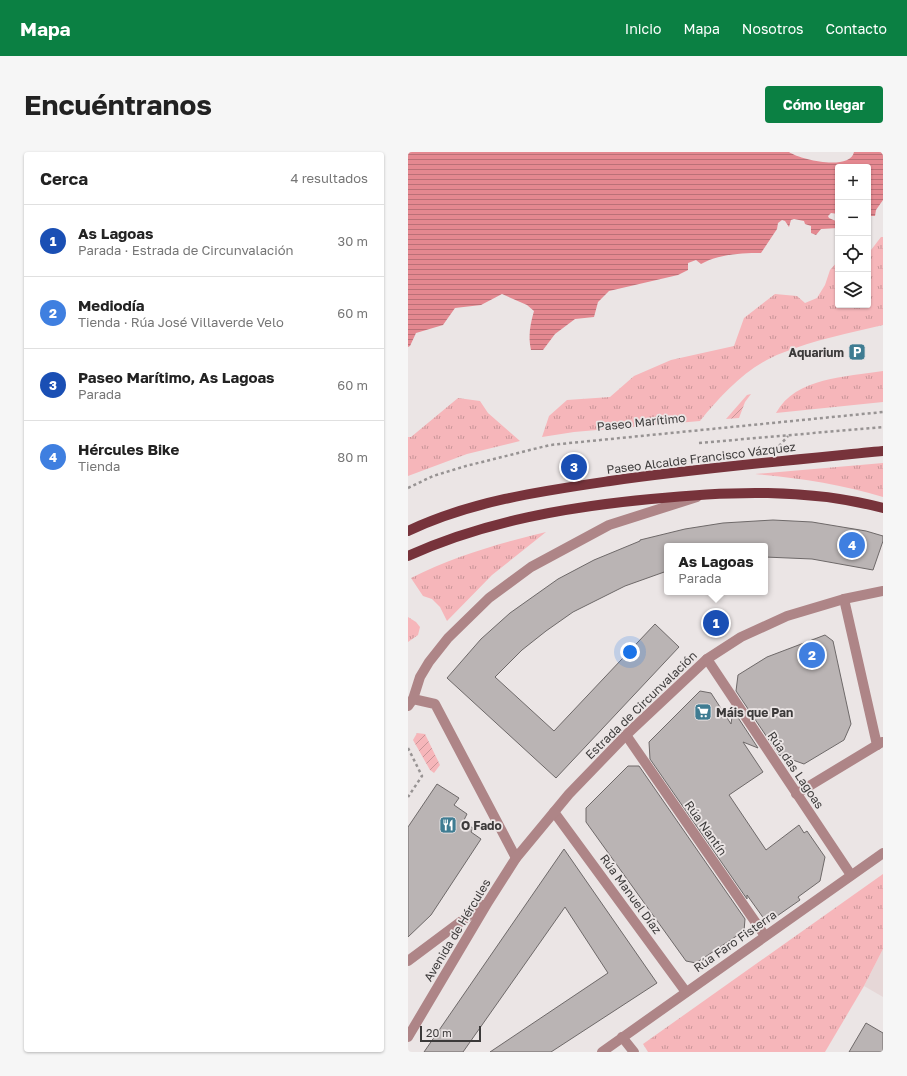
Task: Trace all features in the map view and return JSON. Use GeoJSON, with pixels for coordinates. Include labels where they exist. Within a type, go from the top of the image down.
{"type":"FeatureCollection","features":[{"type":"Feature","properties":{"kind":"main road","name":"Paseo Alcalde Francisco Vázquez"},"geometry":{"type":"LineString","coordinates":[[408,531],[472,508],[520,495],[548,490],[681,471],[883,451]]}},
{"type":"Feature","properties":{"kind":"main road"},"geometry":{"type":"LineString","coordinates":[[408,556],[449,539],[501,522],[607,503],[708,493],[786,494],[883,508]]}},
{"type":"Feature","properties":{"kind":"street"},"geometry":{"type":"LineString","coordinates":[[516,858],[435,704],[410,702],[420,676],[448,638],[489,598],[531,567],[609,525],[708,493]]}},
{"type":"Feature","properties":{"kind":"street","name":"Estrada de Circunvalación"},"geometry":{"type":"LineString","coordinates":[[516,858],[554,812],[626,735],[707,659],[741,636],[787,616],[844,599],[883,591]]}},
{"type":"Feature","properties":{"kind":"street"},"geometry":{"type":"LineString","coordinates":[[796,794],[880,743],[844,599]]}},
{"type":"Feature","properties":{"kind":"street","name":"Rúa das Lagoas"},"geometry":{"type":"LineString","coordinates":[[707,659],[851,875]]}},
{"type":"Feature","properties":{"kind":"street","name":"Rúa Nantín"},"geometry":{"type":"LineString","coordinates":[[626,735],[765,936]]}},
{"type":"Feature","properties":{"kind":"street","name":"Rúa Manuel Díaz"},"geometry":{"type":"LineString","coordinates":[[554,812],[686,992]]}},
{"type":"Feature","properties":{"kind":"street","name":"Rúa Faro Fisterra"},"geometry":{"type":"LineString","coordinates":[[602,1052],[883,853]]}},
{"type":"Feature","properties":{"kind":"street","name":"Avenida de Hércules"},"geometry":{"type":"LineString","coordinates":[[408,1037],[488,902],[516,858]]}},
{"type":"Feature","properties":{"kind":"street"},"geometry":{"type":"LineString","coordinates":[[408,961],[488,902]]}},
{"type":"Feature","properties":{"kind":"street"},"geometry":{"type":"LineString","coordinates":[[622,1037],[634,1052]]}},
{"type":"Feature","properties":{"kind":"path","name":"Paseo Marítimo"},"geometry":{"type":"LineString","coordinates":[[408,488],[433,476],[466,466],[550,445],[883,412]]}},
{"type":"Feature","properties":{"kind":"path"},"geometry":{"type":"LineString","coordinates":[[699,443],[883,427]]}},
{"type":"Feature","properties":{"kind":"path"},"geometry":{"type":"LineString","coordinates":[[408,748],[422,776],[408,797]]}},
{"type":"Feature","properties":{"kind":"shaded area"},"geometry":{"type":"Polygon","coordinates":[[[408,152],[789,152],[814,161],[824,162],[844,161],[851,158],[854,152],[881,152],[883,155],[883,200],[876,210],[875,216],[871,216],[871,164],[835,164],[835,214],[831,213],[828,216],[835,221],[835,228],[821,229],[816,235],[811,233],[811,226],[805,224],[804,221],[794,219],[791,220],[789,227],[785,221],[782,220],[778,223],[777,229],[761,253],[723,256],[701,264],[696,260],[688,263],[688,270],[678,275],[609,291],[598,302],[594,317],[575,319],[555,334],[543,350],[531,350],[530,330],[534,311],[527,305],[502,294],[481,305],[455,308],[443,325],[416,333],[410,346],[408,347],[408,152]]]}},
{"type":"Feature","properties":{"kind":"shaded area"},"geometry":{"type":"Polygon","coordinates":[[[883,949],[883,997],[864,986],[883,949]]]}},
{"type":"Feature","properties":{"kind":"green space"},"geometry":{"type":"Polygon","coordinates":[[[881,237],[883,237],[883,325],[794,348],[758,365],[736,382],[700,421],[574,432],[542,437],[549,416],[567,400],[610,397],[634,376],[671,360],[734,346],[744,318],[775,294],[797,296],[805,303],[817,298],[825,285],[830,270],[835,264],[835,308],[871,308],[871,250],[881,237]]]}},
{"type":"Feature","properties":{"kind":"green space"},"geometry":{"type":"Polygon","coordinates":[[[883,371],[883,402],[776,413],[785,401],[796,392],[809,385],[838,377],[883,371]]]}},
{"type":"Feature","properties":{"kind":"green space"},"geometry":{"type":"Polygon","coordinates":[[[751,394],[745,402],[739,418],[726,419],[747,395],[751,394]]]}},
{"type":"Feature","properties":{"kind":"green space"},"geometry":{"type":"Polygon","coordinates":[[[458,398],[480,401],[488,413],[520,441],[467,454],[408,476],[408,437],[411,437],[458,398]]]}},
{"type":"Feature","properties":{"kind":"green space"},"geometry":{"type":"Polygon","coordinates":[[[883,463],[883,497],[851,488],[820,482],[755,474],[883,463]]]}},
{"type":"Feature","properties":{"kind":"green space"},"geometry":{"type":"Polygon","coordinates":[[[546,532],[492,575],[447,621],[440,607],[432,599],[423,596],[411,578],[444,563],[477,551],[546,532]]]}},
{"type":"Feature","properties":{"kind":"green space"},"geometry":{"type":"Polygon","coordinates":[[[408,617],[416,622],[420,627],[418,635],[408,642],[408,617]]]}},
{"type":"Feature","properties":{"kind":"green space"},"geometry":{"type":"Polygon","coordinates":[[[417,733],[425,734],[440,765],[434,773],[430,770],[413,740],[417,733]]]}},
{"type":"Feature","properties":{"kind":"green space"},"geometry":{"type":"Polygon","coordinates":[[[883,874],[883,949],[864,986],[825,1052],[648,1052],[643,1044],[883,874]]]}},
{"type":"Feature","properties":{"kind":"building"},"geometry":{"type":"Polygon","coordinates":[[[773,520],[812,522],[866,531],[883,536],[883,541],[873,570],[812,559],[768,557],[768,543],[664,543],[664,572],[625,586],[573,612],[522,650],[495,677],[554,731],[655,624],[679,647],[556,778],[447,678],[481,639],[510,613],[558,579],[594,560],[640,540],[685,529],[723,523],[773,520]]]}},
{"type":"Feature","properties":{"kind":"building"},"geometry":{"type":"Polygon","coordinates":[[[825,635],[833,641],[851,724],[844,740],[804,764],[779,755],[736,691],[738,675],[767,657],[825,635]]]}},
{"type":"Feature","properties":{"kind":"building"},"geometry":{"type":"Polygon","coordinates":[[[700,691],[711,693],[731,724],[733,710],[758,748],[743,742],[763,772],[729,795],[766,850],[799,825],[804,833],[807,831],[825,857],[820,881],[798,897],[800,900],[767,923],[747,895],[747,899],[650,759],[649,742],[700,691]]]}},
{"type":"Feature","properties":{"kind":"building"},"geometry":{"type":"Polygon","coordinates":[[[628,766],[639,766],[745,919],[744,931],[696,963],[686,961],[586,822],[586,808],[628,766]]]}},
{"type":"Feature","properties":{"kind":"building"},"geometry":{"type":"Polygon","coordinates":[[[437,784],[459,798],[454,805],[467,814],[463,822],[473,828],[471,832],[481,839],[431,915],[408,937],[408,827],[437,784]]]}},
{"type":"Feature","properties":{"kind":"building"},"geometry":{"type":"Polygon","coordinates":[[[564,849],[657,983],[551,1052],[490,1052],[608,973],[565,907],[463,1052],[424,1052],[564,849]]]}},
{"type":"Feature","properties":{"kind":"building"},"geometry":{"type":"Polygon","coordinates":[[[866,1023],[883,1033],[883,1052],[849,1052],[866,1023]]]}},
{"type":"Feature","properties":{"kind":"place","name":"Aquarium"},"geometry":{"type":"Point","coordinates":[857,352]}},
{"type":"Feature","properties":{"kind":"place","name":"Paseo Marítimo, As Lagoas"},"geometry":{"type":"Point","coordinates":[574,467]}},
{"type":"Feature","properties":{"kind":"place","name":"Hércules Bike"},"geometry":{"type":"Point","coordinates":[852,545]}},
{"type":"Feature","properties":{"kind":"place","name":"As Lagoas"},"geometry":{"type":"Point","coordinates":[716,623]}},
{"type":"Feature","properties":{"kind":"place","name":"Mediodía"},"geometry":{"type":"Point","coordinates":[812,655]}},
{"type":"Feature","properties":{"kind":"place","name":"Máis que Pan"},"geometry":{"type":"Point","coordinates":[703,712]}},
{"type":"Feature","properties":{"kind":"place","name":"O Fado"},"geometry":{"type":"Point","coordinates":[448,825]}}]}
